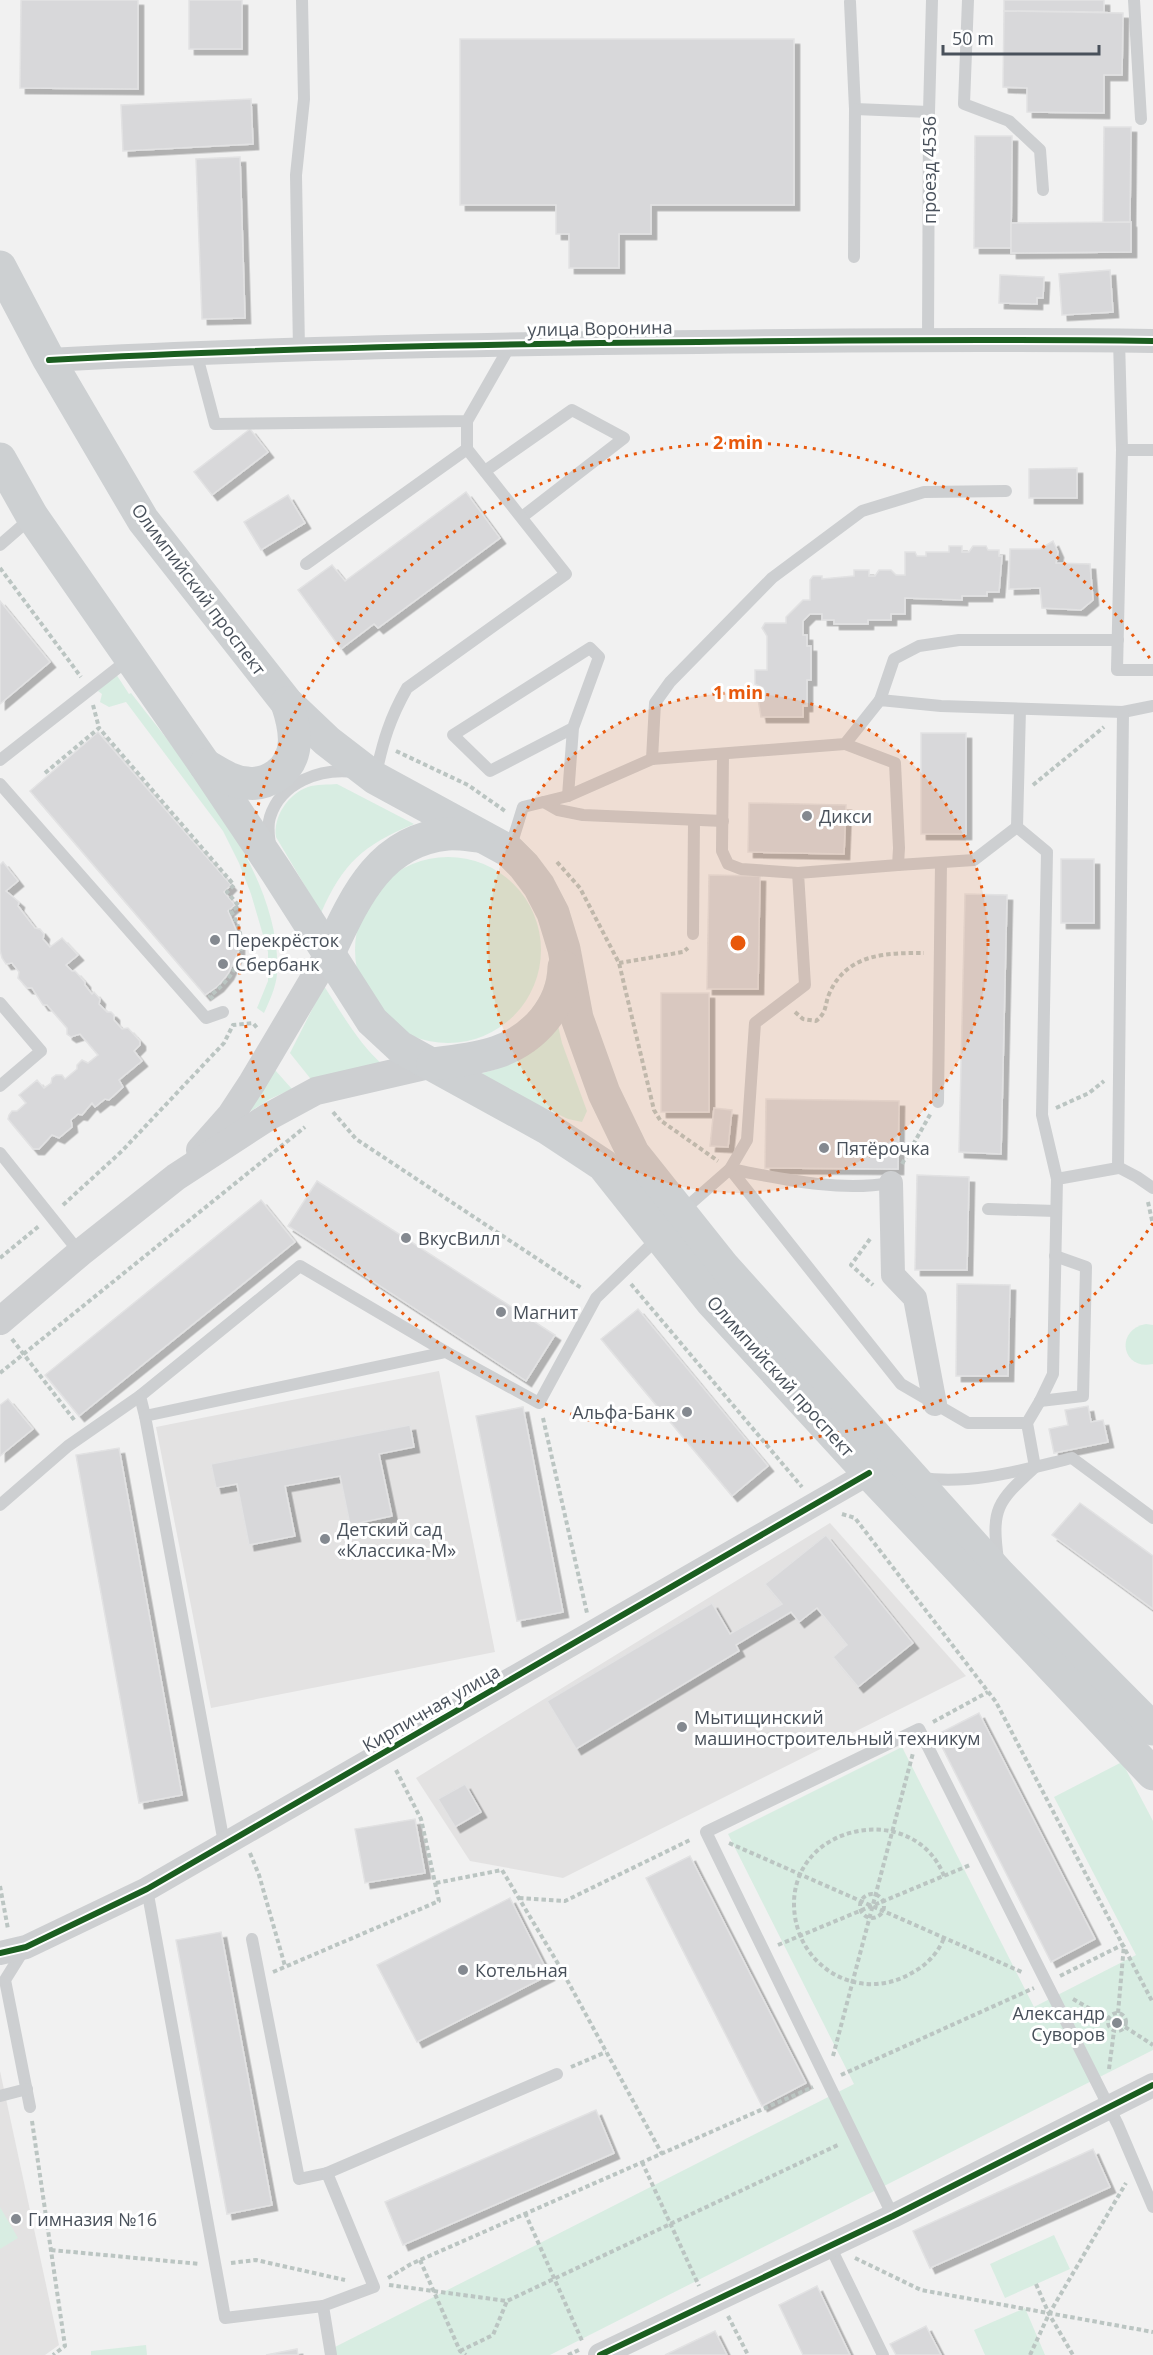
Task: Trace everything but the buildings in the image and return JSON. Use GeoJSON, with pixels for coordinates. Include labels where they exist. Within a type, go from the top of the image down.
{"type":"FeatureCollection","features":[{"type":"Feature","properties":{"kind":"main road","name":"Олимпийский проспект"},"geometry":{"type":"LineString","coordinates":[[0,267],[48,360],[143,520],[287,703],[327,741],[372,776],[509,851],[539,886],[553,913],[564,949],[577,1018],[604,1093],[711,1301],[869,1473],[1153,1774]]}},
{"type":"Feature","properties":{"kind":"main road","name":"Олимпийский проспект"},"geometry":{"type":"LineString","coordinates":[[0,459],[32,516],[205,765],[372,1021],[400,1047],[546,1128],[603,1165],[670,1224],[723,1266],[1000,1575],[1153,1729]]}},
{"type":"Feature","properties":{"kind":"main road"},"geometry":{"type":"LineString","coordinates":[[205,765],[230,779],[249,784],[266,782],[282,771],[292,757],[295,740],[287,703]]}},
{"type":"Feature","properties":{"kind":"main road","name":"Олимпийский проспект"},"geometry":{"type":"LineString","coordinates":[[328,955],[369,877],[392,854],[417,840],[448,834],[481,836]]}},
{"type":"Feature","properties":{"kind":"main road","name":"Олимпийский проспект"},"geometry":{"type":"LineString","coordinates":[[433,1065],[496,1053],[524,1040],[544,1021],[558,998],[564,983],[564,949]]}},
{"type":"Feature","properties":{"kind":"street","name":"улица Воронина"},"geometry":{"type":"LineString","coordinates":[[48,360],[196,352],[512,344],[928,340],[1153,341]]}},
{"type":"Feature","properties":{"kind":"street"},"geometry":{"type":"LineString","coordinates":[[176,1177],[231,1115],[328,955]]}},
{"type":"Feature","properties":{"kind":"street"},"geometry":{"type":"LineString","coordinates":[[0,1321],[80,1253],[176,1177],[268,1117],[316,1091],[433,1065]]}},
{"type":"Feature","properties":{"kind":"street"},"geometry":{"type":"LineString","coordinates":[[891,1184],[893,1275],[915,1298],[935,1404]]}},
{"type":"Feature","properties":{"kind":"street","name":"Кирпичная улица"},"geometry":{"type":"LineString","coordinates":[[14,1950],[147,1889],[869,1473]]}},
{"type":"Feature","properties":{"kind":"street"},"geometry":{"type":"LineString","coordinates":[[600,2355],[711,2295],[830,2246],[893,2216],[1107,2103],[1153,2085]]}},
{"type":"Feature","properties":{"kind":"lane"},"geometry":{"type":"LineString","coordinates":[[299,350],[296,175],[304,99],[302,0]]}},
{"type":"Feature","properties":{"kind":"lane","name":"проезд 4536"},"geometry":{"type":"LineString","coordinates":[[928,340],[932,0]]}},
{"type":"Feature","properties":{"kind":"lane"},"geometry":{"type":"LineString","coordinates":[[968,0],[964,104],[1009,121],[1040,150],[1043,190]]}},
{"type":"Feature","properties":{"kind":"lane"},"geometry":{"type":"LineString","coordinates":[[1134,0],[1141,119]]}},
{"type":"Feature","properties":{"kind":"lane"},"geometry":{"type":"LineString","coordinates":[[850,2],[855,109],[854,257]]}},
{"type":"Feature","properties":{"kind":"lane"},"geometry":{"type":"LineString","coordinates":[[855,109],[929,112]]}},
{"type":"Feature","properties":{"kind":"lane"},"geometry":{"type":"LineString","coordinates":[[1119,340],[1122,450],[1117,670],[1153,670]]}},
{"type":"Feature","properties":{"kind":"lane"},"geometry":{"type":"LineString","coordinates":[[276,871],[271,852],[269,819],[276,803],[292,785],[318,773],[342,771],[372,776],[392,714],[407,688],[566,574],[467,449],[467,421],[512,344]]}},
{"type":"Feature","properties":{"kind":"lane"},"geometry":{"type":"LineString","coordinates":[[196,352],[215,424],[467,421]]}},
{"type":"Feature","properties":{"kind":"lane"},"geometry":{"type":"LineString","coordinates":[[485,471],[572,410],[624,438],[522,517]]}},
{"type":"Feature","properties":{"kind":"lane"},"geometry":{"type":"LineString","coordinates":[[306,564],[467,449]]}},
{"type":"Feature","properties":{"kind":"lane"},"geometry":{"type":"LineString","coordinates":[[1122,450],[1153,450]]}},
{"type":"Feature","properties":{"kind":"lane"},"geometry":{"type":"LineString","coordinates":[[652,759],[655,703],[670,682],[772,578],[862,511],[924,492],[1006,490]]}},
{"type":"Feature","properties":{"kind":"lane"},"geometry":{"type":"LineString","coordinates":[[0,545],[32,516]]}},
{"type":"Feature","properties":{"kind":"lane"},"geometry":{"type":"LineString","coordinates":[[845,744],[879,700],[894,659],[919,646],[959,640],[1118,640]]}},
{"type":"Feature","properties":{"kind":"lane"},"geometry":{"type":"LineString","coordinates":[[568,796],[573,729],[599,657],[590,648],[453,735],[490,771],[573,729]]}},
{"type":"Feature","properties":{"kind":"lane"},"geometry":{"type":"LineString","coordinates":[[0,760],[130,658]]}},
{"type":"Feature","properties":{"kind":"lane"},"geometry":{"type":"LineString","coordinates":[[879,700],[941,706],[1123,712],[1153,706]]}},
{"type":"Feature","properties":{"kind":"lane"},"geometry":{"type":"LineString","coordinates":[[1017,827],[1020,709]]}},
{"type":"Feature","properties":{"kind":"lane"},"geometry":{"type":"LineString","coordinates":[[1118,1167],[1123,712]]}},
{"type":"Feature","properties":{"kind":"lane"},"geometry":{"type":"LineString","coordinates":[[509,851],[522,807],[568,796],[652,759],[845,744],[895,763],[898,865]]}},
{"type":"Feature","properties":{"kind":"lane"},"geometry":{"type":"LineString","coordinates":[[723,754],[723,851],[728,864],[741,869],[798,873],[974,860],[1017,827]]}},
{"type":"Feature","properties":{"kind":"lane"},"geometry":{"type":"LineString","coordinates":[[0,784],[206,1018],[223,1012]]}},
{"type":"Feature","properties":{"kind":"lane"},"geometry":{"type":"LineString","coordinates":[[544,802],[558,810],[583,815],[723,821]]}},
{"type":"Feature","properties":{"kind":"lane"},"geometry":{"type":"LineString","coordinates":[[693,934],[694,820]]}},
{"type":"Feature","properties":{"kind":"lane"},"geometry":{"type":"LineString","coordinates":[[1017,827],[1047,852],[1042,1115],[1057,1179],[1053,1374],[1027,1423],[1035,1467]]}},
{"type":"Feature","properties":{"kind":"lane"},"geometry":{"type":"LineString","coordinates":[[938,1102],[941,863]]}},
{"type":"Feature","properties":{"kind":"lane"},"geometry":{"type":"LineString","coordinates":[[0,1504],[85,1434],[140,1396],[300,1266],[446,1353],[540,1403],[596,1298],[670,1224],[730,1169],[747,1140],[756,1023],[805,985],[798,873]]}},
{"type":"Feature","properties":{"kind":"lane"},"geometry":{"type":"LineString","coordinates":[[0,1003],[41,1051],[0,1086]]}},
{"type":"Feature","properties":{"kind":"lane"},"geometry":{"type":"LineString","coordinates":[[0,1154],[80,1253]]}},
{"type":"Feature","properties":{"kind":"lane"},"geometry":{"type":"LineString","coordinates":[[1057,1179],[1118,1167],[1153,1188]]}},
{"type":"Feature","properties":{"kind":"lane"},"geometry":{"type":"LineString","coordinates":[[730,1169],[803,1184],[875,1186],[891,1184]]}},
{"type":"Feature","properties":{"kind":"lane"},"geometry":{"type":"LineString","coordinates":[[730,1169],[901,1384],[968,1423],[1027,1423]]}},
{"type":"Feature","properties":{"kind":"lane"},"geometry":{"type":"LineString","coordinates":[[988,1209],[1056,1211]]}},
{"type":"Feature","properties":{"kind":"lane"},"geometry":{"type":"LineString","coordinates":[[1040,1401],[1083,1396],[1086,1267],[1055,1256]]}},
{"type":"Feature","properties":{"kind":"lane"},"geometry":{"type":"LineString","coordinates":[[145,1416],[446,1353]]}},
{"type":"Feature","properties":{"kind":"lane"},"geometry":{"type":"LineString","coordinates":[[140,1396],[224,1843]]}},
{"type":"Feature","properties":{"kind":"lane"},"geometry":{"type":"LineString","coordinates":[[911,1477],[981,1479],[1072,1458],[1153,1518]]}},
{"type":"Feature","properties":{"kind":"lane"},"geometry":{"type":"LineString","coordinates":[[1000,1575],[994,1528],[997,1514],[1007,1493],[1035,1467]]}},
{"type":"Feature","properties":{"kind":"lane"},"geometry":{"type":"LineString","coordinates":[[893,2216],[706,1832],[919,1729],[1107,2103],[1153,2207]]}},
{"type":"Feature","properties":{"kind":"lane"},"geometry":{"type":"LineString","coordinates":[[147,1889],[225,2318],[324,2306],[374,2287],[327,2173]]}},
{"type":"Feature","properties":{"kind":"lane"},"geometry":{"type":"LineString","coordinates":[[252,1939],[299,2179],[327,2173],[557,2074]]}},
{"type":"Feature","properties":{"kind":"lane"},"geometry":{"type":"LineString","coordinates":[[14,1950],[4,1980],[30,2107]]}},
{"type":"Feature","properties":{"kind":"lane"},"geometry":{"type":"LineString","coordinates":[[0,2096],[27,2089]]}},
{"type":"Feature","properties":{"kind":"lane"},"geometry":{"type":"LineString","coordinates":[[830,2246],[883,2355]]}},
{"type":"Feature","properties":{"kind":"lane"},"geometry":{"type":"LineString","coordinates":[[324,2306],[331,2355]]}},
{"type":"Feature","properties":{"kind":"path"},"geometry":{"type":"LineString","coordinates":[[0,568],[90,690]]}},
{"type":"Feature","properties":{"kind":"path"},"geometry":{"type":"LineString","coordinates":[[1018,796],[1123,712]]}},
{"type":"Feature","properties":{"kind":"path"},"geometry":{"type":"LineString","coordinates":[[45,773],[99,728],[234,885],[227,892],[239,906],[231,911],[241,931],[241,955],[232,975],[210,996],[223,1012]]}},
{"type":"Feature","properties":{"kind":"path"},"geometry":{"type":"LineString","coordinates":[[619,963],[683,952],[692,946],[693,934]]}},
{"type":"Feature","properties":{"kind":"path"},"geometry":{"type":"LineString","coordinates":[[786,1000],[798,1016],[816,1021],[824,1014],[830,992],[846,969],[859,961],[880,954],[940,953]]}},
{"type":"Feature","properties":{"kind":"path"},"geometry":{"type":"LineString","coordinates":[[0,1258],[122,1151],[224,1043],[233,1025],[253,1023],[271,1048]]}},
{"type":"Feature","properties":{"kind":"path"},"geometry":{"type":"LineString","coordinates":[[1042,1115],[1089,1093],[1119,1068]]}},
{"type":"Feature","properties":{"kind":"path"},"geometry":{"type":"LineString","coordinates":[[329,1107],[356,1139],[596,1298]]}},
{"type":"Feature","properties":{"kind":"path"},"geometry":{"type":"LineString","coordinates":[[0,1373],[311,1122]]}},
{"type":"Feature","properties":{"kind":"path"},"geometry":{"type":"LineString","coordinates":[[621,1272],[815,1503],[855,1518],[996,1702],[1153,2003]]}},
{"type":"Feature","properties":{"kind":"path"},"geometry":{"type":"LineString","coordinates":[[24,1354],[85,1434]]}},
{"type":"Feature","properties":{"kind":"path"},"geometry":{"type":"LineString","coordinates":[[540,1403],[591,1632]]}},
{"type":"Feature","properties":{"kind":"path"},"geometry":{"type":"LineString","coordinates":[[827,2081],[919,1729],[988,1692]]}},
{"type":"Feature","properties":{"kind":"path"},"geometry":{"type":"LineString","coordinates":[[259,1977],[439,1901],[421,1819],[387,1750]]}},
{"type":"Feature","properties":{"kind":"path"},"geometry":{"type":"LineString","coordinates":[[944,1876],[941,1867],[925,1848],[904,1835],[880,1829],[855,1830],[832,1839],[813,1856],[801,1875],[794,1901],[796,1925],[807,1950],[825,1970],[853,1982],[876,1985],[902,1980],[925,1965],[942,1944],[944,1938]]}},
{"type":"Feature","properties":{"kind":"path"},"geometry":{"type":"LineString","coordinates":[[519,1898],[565,1901],[706,1832],[1046,1983],[1108,2019]]}},
{"type":"Feature","properties":{"kind":"path"},"geometry":{"type":"LineString","coordinates":[[763,1951],[985,1859]]}},
{"type":"Feature","properties":{"kind":"path"},"geometry":{"type":"LineString","coordinates":[[436,1883],[502,1870],[662,2154]]}},
{"type":"Feature","properties":{"kind":"path"},"geometry":{"type":"LineString","coordinates":[[260,1875],[285,1966]]}},
{"type":"Feature","properties":{"kind":"path"},"geometry":{"type":"LineString","coordinates":[[0,1886],[5,1921],[14,1950]]}},
{"type":"Feature","properties":{"kind":"path"},"geometry":{"type":"LineString","coordinates":[[870,1918],[861,1910],[861,1901],[867,1895],[876,1894]]}},
{"type":"Feature","properties":{"kind":"path"},"geometry":{"type":"LineString","coordinates":[[876,1894],[883,1901],[884,1911]]}},
{"type":"Feature","properties":{"kind":"path"},"geometry":{"type":"LineString","coordinates":[[870,1918],[884,1911]]}},
{"type":"Feature","properties":{"kind":"path"},"geometry":{"type":"LineString","coordinates":[[854,2137],[507,2301],[380,2284],[420,2260],[1046,1983],[1124,1944]]}},
{"type":"Feature","properties":{"kind":"path"},"geometry":{"type":"LineString","coordinates":[[1118,2013],[1124,1944]]}},
{"type":"Feature","properties":{"kind":"path"},"geometry":{"type":"LineString","coordinates":[[1118,2013],[1125,2018],[1125,2027],[1120,2031],[1114,2031],[1108,2025],[1108,2019],[1112,2014],[1118,2013]]}},
{"type":"Feature","properties":{"kind":"path"},"geometry":{"type":"LineString","coordinates":[[1125,2027],[1153,2045]]}},
{"type":"Feature","properties":{"kind":"path"},"geometry":{"type":"LineString","coordinates":[[1107,2103],[1114,2031]]}},
{"type":"Feature","properties":{"kind":"path"},"geometry":{"type":"LineString","coordinates":[[557,2074],[606,2052]]}},
{"type":"Feature","properties":{"kind":"path"},"geometry":{"type":"LineString","coordinates":[[30,2107],[66,2355]]}},
{"type":"Feature","properties":{"kind":"path"},"geometry":{"type":"LineString","coordinates":[[642,2162],[670,2224],[748,2355]]}},
{"type":"Feature","properties":{"kind":"path"},"geometry":{"type":"LineString","coordinates":[[1030,2355],[1049,2314],[1135,2167]]}},
{"type":"Feature","properties":{"kind":"path"},"geometry":{"type":"LineString","coordinates":[[525,2213],[588,2355]]}},
{"type":"Feature","properties":{"kind":"path"},"geometry":{"type":"LineString","coordinates":[[830,2246],[921,2290],[1153,2332]]}},
{"type":"Feature","properties":{"kind":"path"},"geometry":{"type":"LineString","coordinates":[[420,2260],[460,2351],[466,2355]]}},
{"type":"Feature","properties":{"kind":"path"},"geometry":{"type":"LineString","coordinates":[[1036,2284],[1049,2314],[1073,2355]]}},
{"type":"Feature","properties":{"kind":"path"},"geometry":{"type":"LineString","coordinates":[[460,2351],[493,2336],[507,2301]]}},
{"type":"Feature","properties":{"kind":"path"},"geometry":{"type":"LineString","coordinates":[[53,2355],[65,2346]]}},
{"type":"Feature","properties":{"kind":"shaded area","name":"Детский сад «Классика-М»"},"geometry":{"type":"Polygon","coordinates":[[[439,1371],[495,1652],[211,1708],[156,1427],[439,1371]]]}},
{"type":"Feature","properties":{"kind":"shaded area","name":"Мытищинский машиностроительный техникум"},"geometry":{"type":"Polygon","coordinates":[[[830,1523],[966,1676],[563,1878],[470,1861],[416,1778],[830,1523]]]}},
{"type":"Feature","properties":{"kind":"shaded area","name":"Гимназия №16"},"geometry":{"type":"Polygon","coordinates":[[[0,2071],[59,2345],[45,2355],[0,2355],[0,2071]]]}},
{"type":"Feature","properties":{"kind":"green space"},"geometry":{"type":"Polygon","coordinates":[[[116,674],[129,694],[131,693],[179,754],[228,824],[265,899],[275,937],[277,974],[264,1013],[257,1008],[268,981],[268,952],[251,894],[239,863],[223,831],[126,702],[109,707],[100,702],[102,694],[98,691],[116,674]]]}},
{"type":"Feature","properties":{"kind":"green space"},"geometry":{"type":"Polygon","coordinates":[[[337,784],[414,824],[381,840],[357,858],[338,881],[321,913],[276,837],[276,829],[283,807],[294,795],[311,786],[337,784]]]}},
{"type":"Feature","properties":{"kind":"green space"},"geometry":{"type":"Polygon","coordinates":[[[448,857],[483,864],[499,873],[513,885],[525,899],[534,915],[541,950],[534,985],[525,1001],[513,1015],[499,1027],[483,1036],[448,1043],[413,1036],[397,1027],[383,1015],[371,1001],[362,985],[355,950],[362,915],[371,899],[383,885],[397,873],[413,864],[448,857]]]}},
{"type":"Feature","properties":{"kind":"green space"},"geometry":{"type":"Polygon","coordinates":[[[324,986],[359,1038],[384,1066],[314,1083],[290,1053],[324,986]]]}},
{"type":"Feature","properties":{"kind":"green space"},"geometry":{"type":"Polygon","coordinates":[[[557,1021],[562,1043],[587,1111],[582,1122],[568,1119],[476,1075],[497,1069],[557,1021]]]}},
{"type":"Feature","properties":{"kind":"green space"},"geometry":{"type":"Polygon","coordinates":[[[275,1070],[292,1089],[246,1114],[275,1070]]]}},
{"type":"Feature","properties":{"kind":"green space"},"geometry":{"type":"Polygon","coordinates":[[[1146,1324],[1153,1325],[1153,1364],[1142,1365],[1134,1362],[1129,1356],[1126,1341],[1129,1334],[1136,1328],[1146,1324]]]}},
{"type":"Feature","properties":{"kind":"green space"},"geometry":{"type":"Polygon","coordinates":[[[902,1747],[1034,2007],[1136,1955],[1054,1797],[1122,1762],[1153,1821],[1153,2050],[550,2355],[334,2355],[331,2349],[854,2084],[728,1834],[902,1747]]]}},
{"type":"Feature","properties":{"kind":"green space"},"geometry":{"type":"Polygon","coordinates":[[[0,2207],[18,2238],[0,2249],[0,2207]]]}},
{"type":"Feature","properties":{"kind":"green space"},"geometry":{"type":"Polygon","coordinates":[[[1054,2235],[1070,2269],[1005,2298],[990,2264],[1054,2235]]]}},
{"type":"Feature","properties":{"kind":"green space"},"geometry":{"type":"Polygon","coordinates":[[[1025,2308],[1045,2355],[985,2355],[974,2330],[1025,2308]]]}},
{"type":"Feature","properties":{"kind":"green space"},"geometry":{"type":"Polygon","coordinates":[[[146,2345],[147,2355],[91,2355],[91,2351],[146,2345]]]}},
{"type":"Feature","properties":{"kind":"cycle path"},"geometry":{"type":"LineString","coordinates":[[49,360],[292,350],[535,344],[925,340],[1153,341]]}},
{"type":"Feature","properties":{"kind":"cycle path"},"geometry":{"type":"LineString","coordinates":[[0,1953],[26,1947],[147,1889],[869,1473]]}},
{"type":"Feature","properties":{"kind":"cycle path"},"geometry":{"type":"LineString","coordinates":[[600,2355],[893,2216],[1153,2085]]}},
{"type":"Feature","properties":{"kind":"place","name":"Дикси"},"geometry":{"type":"Point","coordinates":[807,816]}},
{"type":"Feature","properties":{"kind":"place","name":"Перекрёсток"},"geometry":{"type":"Point","coordinates":[215,940]}},
{"type":"Feature","properties":{"kind":"place","name":"Сбербанк"},"geometry":{"type":"Point","coordinates":[223,964]}},
{"type":"Feature","properties":{"kind":"place","name":"Пятёрочка"},"geometry":{"type":"Point","coordinates":[824,1148]}},
{"type":"Feature","properties":{"kind":"place","name":"ВкусВилл"},"geometry":{"type":"Point","coordinates":[406,1238]}},
{"type":"Feature","properties":{"kind":"place","name":"Магнит"},"geometry":{"type":"Point","coordinates":[501,1312]}},
{"type":"Feature","properties":{"kind":"place","name":"Альфа-Банк"},"geometry":{"type":"Point","coordinates":[687,1412]}},
{"type":"Feature","properties":{"kind":"place","name":"Детский сад «Классика-М»"},"geometry":{"type":"Point","coordinates":[325,1539]}},
{"type":"Feature","properties":{"kind":"place","name":"Мытищинский машиностроительный техникум"},"geometry":{"type":"Point","coordinates":[682,1727]}},
{"type":"Feature","properties":{"kind":"place","name":"Котельная"},"geometry":{"type":"Point","coordinates":[463,1970]}},
{"type":"Feature","properties":{"kind":"place","name":"Александр Суворов"},"geometry":{"type":"Point","coordinates":[1117,2023]}},
{"type":"Feature","properties":{"kind":"place","name":"Гимназия №16"},"geometry":{"type":"Point","coordinates":[16,2219]}}]}
